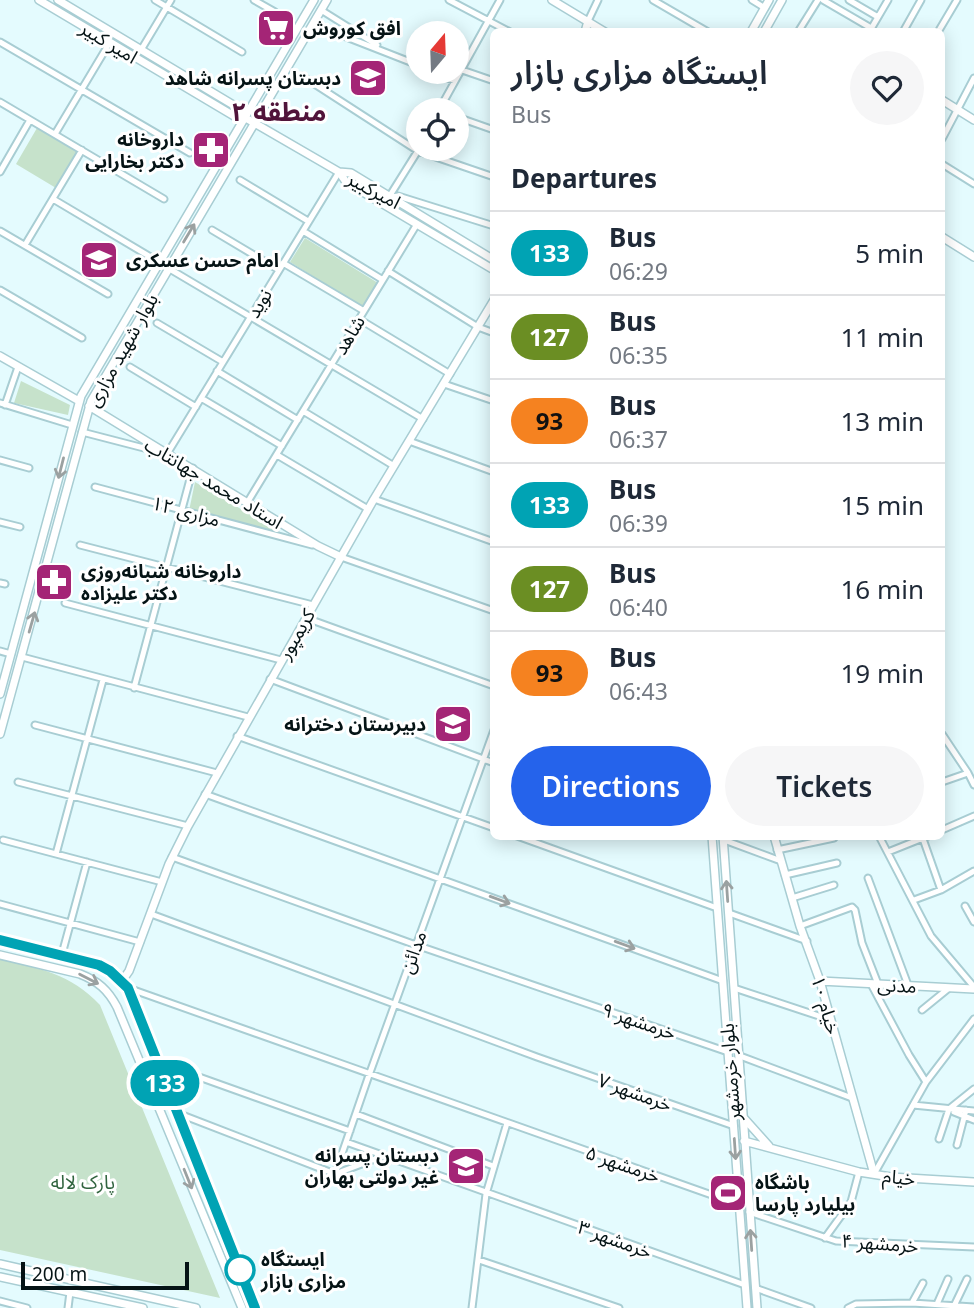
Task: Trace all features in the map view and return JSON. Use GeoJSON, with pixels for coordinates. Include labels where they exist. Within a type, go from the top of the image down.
{"type":"FeatureCollection","features":[{"type":"Feature","properties":{"kind":"main road","name":"امیر کبیر"},"geometry":{"type":"LineString","coordinates":[[38,0],[234,116],[254,122]]}},
{"type":"Feature","properties":{"kind":"main road"},"geometry":{"type":"LineString","coordinates":[[58,0],[240,109],[244,117]]}},
{"type":"Feature","properties":{"kind":"main road","name":"بلوار شهید مزاری"},"geometry":{"type":"LineString","coordinates":[[0,694],[79,401],[314,0]]}},
{"type":"Feature","properties":{"kind":"main road","name":"بلوار شهید مزاری"},"geometry":{"type":"LineString","coordinates":[[0,734],[89,406],[136,321],[327,0]]}},
{"type":"Feature","properties":{"kind":"main road"},"geometry":{"type":"LineString","coordinates":[[552,0],[599,28]]}},
{"type":"Feature","properties":{"kind":"main road"},"geometry":{"type":"LineString","coordinates":[[766,28],[782,0]]}},
{"type":"Feature","properties":{"kind":"main road"},"geometry":{"type":"LineString","coordinates":[[753,28],[767,4]]}},
{"type":"Feature","properties":{"kind":"main road"},"geometry":{"type":"LineString","coordinates":[[75,21],[80,13]]}},
{"type":"Feature","properties":{"kind":"main road"},"geometry":{"type":"LineString","coordinates":[[586,28],[588,21]]}},
{"type":"Feature","properties":{"kind":"main road"},"geometry":{"type":"LineString","coordinates":[[945,102],[974,120]]}},
{"type":"Feature","properties":{"kind":"main road","name":"امیرکبیر"},"geometry":{"type":"LineString","coordinates":[[254,122],[339,172],[351,173],[490,258]]}},
{"type":"Feature","properties":{"kind":"main road"},"geometry":{"type":"LineString","coordinates":[[339,172],[346,182],[490,268]]}},
{"type":"Feature","properties":{"kind":"main road"},"geometry":{"type":"LineString","coordinates":[[945,239],[974,257]]}},
{"type":"Feature","properties":{"kind":"main road","name":"کریمپور"},"geometry":{"type":"LineString","coordinates":[[125,985],[172,857],[205,794],[368,509],[490,307]]}},
{"type":"Feature","properties":{"kind":"main road"},"geometry":{"type":"LineString","coordinates":[[127,315],[136,321]]}},
{"type":"Feature","properties":{"kind":"main road"},"geometry":{"type":"LineString","coordinates":[[0,356],[79,401]]}},
{"type":"Feature","properties":{"kind":"main road","name":"استاد محمد جهانتاب"},"geometry":{"type":"LineString","coordinates":[[89,406],[318,546],[341,557]]}},
{"type":"Feature","properties":{"kind":"main road"},"geometry":{"type":"LineString","coordinates":[[11,654],[22,657]]}},
{"type":"Feature","properties":{"kind":"main road","name":"بلوار خرمشهر"},"geometry":{"type":"LineString","coordinates":[[712,840],[747,1308]]}},
{"type":"Feature","properties":{"kind":"main road","name":"بلوار خرمشهر"},"geometry":{"type":"LineString","coordinates":[[723,840],[757,1308]]}},
{"type":"Feature","properties":{"kind":"main road","name":"خیام ۱۰"},"geometry":{"type":"LineString","coordinates":[[775,840],[800,926],[820,981],[874,1174]]}},
{"type":"Feature","properties":{"kind":"main road"},"geometry":{"type":"LineString","coordinates":[[0,940],[99,965],[125,985],[255,1308]]}},
{"type":"Feature","properties":{"kind":"main road"},"geometry":{"type":"LineString","coordinates":[[720,950],[732,952]]}},
{"type":"Feature","properties":{"kind":"main road"},"geometry":{"type":"LineString","coordinates":[[0,955],[80,974],[92,979],[110,994],[240,1304],[231,1308]]}},
{"type":"Feature","properties":{"kind":"main road","name":"مدنی"},"geometry":{"type":"LineString","coordinates":[[820,981],[974,988]]}},
{"type":"Feature","properties":{"kind":"main road"},"geometry":{"type":"LineString","coordinates":[[743,1117],[772,1149]]}},
{"type":"Feature","properties":{"kind":"main road","name":"خیام"},"geometry":{"type":"LineString","coordinates":[[744,1142],[859,1172],[891,1177],[974,1182]]}},
{"type":"Feature","properties":{"kind":"main road"},"geometry":{"type":"LineString","coordinates":[[0,1264],[196,1308]]}},
{"type":"Feature","properties":{"kind":"main road"},"geometry":{"type":"LineString","coordinates":[[22,1281],[24,1268]]}},
{"type":"Feature","properties":{"kind":"main road"},"geometry":{"type":"LineString","coordinates":[[0,1277],[143,1308]]}},
{"type":"Feature","properties":{"kind":"main road"},"geometry":{"type":"LineString","coordinates":[[745,1285],[755,1288]]}},
{"type":"Feature","properties":{"kind":"main road"},"geometry":{"type":"LineString","coordinates":[[252,1299],[262,1308]]}},
{"type":"Feature","properties":{"kind":"street"},"geometry":{"type":"LineString","coordinates":[[155,0],[242,52]]}},
{"type":"Feature","properties":{"kind":"street"},"geometry":{"type":"LineString","coordinates":[[141,50],[171,0]]}},
{"type":"Feature","properties":{"kind":"street"},"geometry":{"type":"LineString","coordinates":[[254,0],[275,12]]}},
{"type":"Feature","properties":{"kind":"street"},"geometry":{"type":"LineString","coordinates":[[449,0],[501,28]]}},
{"type":"Feature","properties":{"kind":"street"},"geometry":{"type":"LineString","coordinates":[[469,57],[500,0]]}},
{"type":"Feature","properties":{"kind":"street"},"geometry":{"type":"LineString","coordinates":[[588,21],[598,0]]}},
{"type":"Feature","properties":{"kind":"street"},"geometry":{"type":"LineString","coordinates":[[653,0],[701,28]]}},
{"type":"Feature","properties":{"kind":"street"},"geometry":{"type":"LineString","coordinates":[[752,0],[767,4]]}},
{"type":"Feature","properties":{"kind":"street"},"geometry":{"type":"LineString","coordinates":[[802,28],[820,0],[867,28]]}},
{"type":"Feature","properties":{"kind":"street"},"geometry":{"type":"LineString","coordinates":[[849,0],[878,17]]}},
{"type":"Feature","properties":{"kind":"street"},"geometry":{"type":"LineString","coordinates":[[871,28],[888,0]]}},
{"type":"Feature","properties":{"kind":"street"},"geometry":{"type":"LineString","coordinates":[[905,28],[921,0]]}},
{"type":"Feature","properties":{"kind":"street"},"geometry":{"type":"LineString","coordinates":[[940,28],[957,0]]}},
{"type":"Feature","properties":{"kind":"street"},"geometry":{"type":"LineString","coordinates":[[321,10],[389,52]]}},
{"type":"Feature","properties":{"kind":"street"},"geometry":{"type":"LineString","coordinates":[[313,24],[406,60]]}},
{"type":"Feature","properties":{"kind":"street"},"geometry":{"type":"LineString","coordinates":[[0,42],[190,153]]}},
{"type":"Feature","properties":{"kind":"street"},"geometry":{"type":"LineString","coordinates":[[55,134],[110,42]]}},
{"type":"Feature","properties":{"kind":"street"},"geometry":{"type":"LineString","coordinates":[[469,72],[490,80]]}},
{"type":"Feature","properties":{"kind":"street"},"geometry":{"type":"LineString","coordinates":[[302,76],[406,142]]}},
{"type":"Feature","properties":{"kind":"street"},"geometry":{"type":"LineString","coordinates":[[945,134],[974,78]]}},
{"type":"Feature","properties":{"kind":"street"},"geometry":{"type":"LineString","coordinates":[[0,102],[164,199]]}},
{"type":"Feature","properties":{"kind":"street"},"geometry":{"type":"LineString","coordinates":[[1,169],[30,120]]}},
{"type":"Feature","properties":{"kind":"street"},"geometry":{"type":"LineString","coordinates":[[469,121],[490,129]]}},
{"type":"Feature","properties":{"kind":"street"},"geometry":{"type":"LineString","coordinates":[[25,245],[82,150]]}},
{"type":"Feature","properties":{"kind":"street"},"geometry":{"type":"LineString","coordinates":[[389,197],[412,161]]}},
{"type":"Feature","properties":{"kind":"street"},"geometry":{"type":"LineString","coordinates":[[449,161],[490,176]]}},
{"type":"Feature","properties":{"kind":"street"},"geometry":{"type":"LineString","coordinates":[[945,166],[974,184]]}},
{"type":"Feature","properties":{"kind":"street","name":"نوید"},"geometry":{"type":"LineString","coordinates":[[167,454],[339,172]]}},
{"type":"Feature","properties":{"kind":"street"},"geometry":{"type":"LineString","coordinates":[[240,180],[308,221]]}},
{"type":"Feature","properties":{"kind":"street"},"geometry":{"type":"LineString","coordinates":[[389,197],[398,196],[490,225]]}},
{"type":"Feature","properties":{"kind":"street"},"geometry":{"type":"LineString","coordinates":[[53,199],[159,262]]}},
{"type":"Feature","properties":{"kind":"street","name":"شاهد"},"geometry":{"type":"LineString","coordinates":[[247,503],[417,224]]}},
{"type":"Feature","properties":{"kind":"street"},"geometry":{"type":"LineString","coordinates":[[212,230],[279,270]]}},
{"type":"Feature","properties":{"kind":"street"},"geometry":{"type":"LineString","coordinates":[[0,231],[108,294]]}},
{"type":"Feature","properties":{"kind":"street"},"geometry":{"type":"LineString","coordinates":[[303,231],[383,280]]}},
{"type":"Feature","properties":{"kind":"street"},"geometry":{"type":"LineString","coordinates":[[283,262],[364,311]]}},
{"type":"Feature","properties":{"kind":"street"},"geometry":{"type":"LineString","coordinates":[[168,268],[423,419]]}},
{"type":"Feature","properties":{"kind":"street"},"geometry":{"type":"LineString","coordinates":[[388,271],[478,327],[490,332]]}},
{"type":"Feature","properties":{"kind":"street"},"geometry":{"type":"LineString","coordinates":[[0,290],[82,338]]}},
{"type":"Feature","properties":{"kind":"street"},"geometry":{"type":"LineString","coordinates":[[359,319],[450,374]]}},
{"type":"Feature","properties":{"kind":"street"},"geometry":{"type":"LineString","coordinates":[[157,323],[223,362]]}},
{"type":"Feature","properties":{"kind":"street"},"geometry":{"type":"LineString","coordinates":[[18,367],[3,404],[72,425]]}},
{"type":"Feature","properties":{"kind":"street"},"geometry":{"type":"LineString","coordinates":[[130,367],[196,407]]}},
{"type":"Feature","properties":{"kind":"street"},"geometry":{"type":"LineString","coordinates":[[217,371],[298,420]]}},
{"type":"Feature","properties":{"kind":"street"},"geometry":{"type":"LineString","coordinates":[[444,384],[490,400]]}},
{"type":"Feature","properties":{"kind":"street"},"geometry":{"type":"LineString","coordinates":[[201,398],[282,446]]}},
{"type":"Feature","properties":{"kind":"street"},"geometry":{"type":"LineString","coordinates":[[303,411],[394,466]]}},
{"type":"Feature","properties":{"kind":"street"},"geometry":{"type":"LineString","coordinates":[[82,432],[167,454]]}},
{"type":"Feature","properties":{"kind":"street"},"geometry":{"type":"LineString","coordinates":[[409,441],[490,471]]}},
{"type":"Feature","properties":{"kind":"street"},"geometry":{"type":"LineString","coordinates":[[277,455],[368,509]]}},
{"type":"Feature","properties":{"kind":"street"},"geometry":{"type":"LineString","coordinates":[[0,460],[29,468]]}},
{"type":"Feature","properties":{"kind":"street"},"geometry":{"type":"LineString","coordinates":[[134,688],[192,468]]}},
{"type":"Feature","properties":{"kind":"street","name":"مزاری ۱۲"},"geometry":{"type":"LineString","coordinates":[[95,487],[318,546]]}},
{"type":"Feature","properties":{"kind":"street"},"geometry":{"type":"LineString","coordinates":[[374,499],[490,541]]}},
{"type":"Feature","properties":{"kind":"street"},"geometry":{"type":"LineString","coordinates":[[0,522],[20,527]]}},
{"type":"Feature","properties":{"kind":"street"},"geometry":{"type":"LineString","coordinates":[[80,545],[313,605]]}},
{"type":"Feature","properties":{"kind":"street"},"geometry":{"type":"LineString","coordinates":[[341,557],[490,610]]}},
{"type":"Feature","properties":{"kind":"street"},"geometry":{"type":"LineString","coordinates":[[65,603],[281,660]]}},
{"type":"Feature","properties":{"kind":"street"},"geometry":{"type":"LineString","coordinates":[[306,618],[490,685]]}},
{"type":"Feature","properties":{"kind":"street"},"geometry":{"type":"LineString","coordinates":[[0,651],[11,654]]}},
{"type":"Feature","properties":{"kind":"street"},"geometry":{"type":"LineString","coordinates":[[22,657],[248,717]]}},
{"type":"Feature","properties":{"kind":"street"},"geometry":{"type":"LineString","coordinates":[[270,679],[490,762]]}},
{"type":"Feature","properties":{"kind":"street"},"geometry":{"type":"LineString","coordinates":[[56,854],[103,680]]}},
{"type":"Feature","properties":{"kind":"street"},"geometry":{"type":"LineString","coordinates":[[35,725],[217,773]]}},
{"type":"Feature","properties":{"kind":"street"},"geometry":{"type":"LineString","coordinates":[[237,736],[490,827]]}},
{"type":"Feature","properties":{"kind":"street"},"geometry":{"type":"LineString","coordinates":[[945,738],[974,786]]}},
{"type":"Feature","properties":{"kind":"street","name":"مدائن"},"geometry":{"type":"LineString","coordinates":[[335,1174],[490,741]]}},
{"type":"Feature","properties":{"kind":"street"},"geometry":{"type":"LineString","coordinates":[[945,781],[968,773]]}},
{"type":"Feature","properties":{"kind":"street"},"geometry":{"type":"LineString","coordinates":[[18,782],[188,826]]}},
{"type":"Feature","properties":{"kind":"street"},"geometry":{"type":"LineString","coordinates":[[205,794],[723,981]]}},
{"type":"Feature","properties":{"kind":"street"},"geometry":{"type":"LineString","coordinates":[[945,829],[974,816]]}},
{"type":"Feature","properties":{"kind":"street"},"geometry":{"type":"LineString","coordinates":[[3,840],[162,881]]}},
{"type":"Feature","properties":{"kind":"street"},"geometry":{"type":"LineString","coordinates":[[528,840],[717,908]]}},
{"type":"Feature","properties":{"kind":"street"},"geometry":{"type":"LineString","coordinates":[[728,840],[781,860]]}},
{"type":"Feature","properties":{"kind":"street"},"geometry":{"type":"LineString","coordinates":[[806,840],[807,844]]}},
{"type":"Feature","properties":{"kind":"street"},"geometry":{"type":"LineString","coordinates":[[778,850],[825,840]]}},
{"type":"Feature","properties":{"kind":"street"},"geometry":{"type":"LineString","coordinates":[[881,840],[931,936],[974,988]]}},
{"type":"Feature","properties":{"kind":"street"},"geometry":{"type":"LineString","coordinates":[[888,852],[918,840]]}},
{"type":"Feature","properties":{"kind":"street"},"geometry":{"type":"LineString","coordinates":[[926,840],[941,890]]}},
{"type":"Feature","properties":{"kind":"street","name":"خرمشهر ۹"},"geometry":{"type":"LineString","coordinates":[[172,857],[416,945],[728,1052]]}},
{"type":"Feature","properties":{"kind":"street"},"geometry":{"type":"LineString","coordinates":[[62,954],[87,862]]}},
{"type":"Feature","properties":{"kind":"street"},"geometry":{"type":"LineString","coordinates":[[785,875],[837,863]]}},
{"type":"Feature","properties":{"kind":"street"},"geometry":{"type":"LineString","coordinates":[[914,900],[941,890],[974,871]]}},
{"type":"Feature","properties":{"kind":"street"},"geometry":{"type":"LineString","coordinates":[[868,878],[908,985]]}},
{"type":"Feature","properties":{"kind":"street"},"geometry":{"type":"LineString","coordinates":[[792,898],[834,885]]}},
{"type":"Feature","properties":{"kind":"street"},"geometry":{"type":"LineString","coordinates":[[0,904],[140,942]]}},
{"type":"Feature","properties":{"kind":"street"},"geometry":{"type":"LineString","coordinates":[[965,906],[973,918]]}},
{"type":"Feature","properties":{"kind":"street"},"geometry":{"type":"LineString","coordinates":[[800,926],[852,907],[855,910],[874,984],[909,1055],[926,1082]]}},
{"type":"Feature","properties":{"kind":"street"},"geometry":{"type":"LineString","coordinates":[[729,913],[807,941]]}},
{"type":"Feature","properties":{"kind":"street","name":"خرمشهر ۷"},"geometry":{"type":"LineString","coordinates":[[151,914],[537,1057],[734,1126]]}},
{"type":"Feature","properties":{"kind":"street","name":"خرمشهر ۵"},"geometry":{"type":"LineString","coordinates":[[125,985],[254,1034],[740,1205]]}},
{"type":"Feature","properties":{"kind":"street"},"geometry":{"type":"LineString","coordinates":[[734,988],[831,1020]]}},
{"type":"Feature","properties":{"kind":"street"},"geometry":{"type":"LineString","coordinates":[[922,1010],[950,988]]}},
{"type":"Feature","properties":{"kind":"street"},"geometry":{"type":"LineString","coordinates":[[874,1174],[926,1082],[974,1019]]}},
{"type":"Feature","properties":{"kind":"street"},"geometry":{"type":"LineString","coordinates":[[740,1056],[852,1098]]}},
{"type":"Feature","properties":{"kind":"street"},"geometry":{"type":"LineString","coordinates":[[157,1062],[350,1131]]}},
{"type":"Feature","properties":{"kind":"street"},"geometry":{"type":"LineString","coordinates":[[939,1139],[949,1109],[974,1089]]}},
{"type":"Feature","properties":{"kind":"street"},"geometry":{"type":"LineString","coordinates":[[913,1105],[966,1113],[974,1111]]}},
{"type":"Feature","properties":{"kind":"street"},"geometry":{"type":"LineString","coordinates":[[177,1113],[335,1174],[383,1156]]}},
{"type":"Feature","properties":{"kind":"street"},"geometry":{"type":"LineString","coordinates":[[966,1113],[974,1120]]}},
{"type":"Feature","properties":{"kind":"street"},"geometry":{"type":"LineString","coordinates":[[957,1145],[966,1113]]}},
{"type":"Feature","properties":{"kind":"street"},"geometry":{"type":"LineString","coordinates":[[356,1114],[493,1166]]}},
{"type":"Feature","properties":{"kind":"street"},"geometry":{"type":"LineString","coordinates":[[472,1308],[486,1194],[507,1123]]}},
{"type":"Feature","properties":{"kind":"street","name":"خرمشهر ۳"},"geometry":{"type":"LineString","coordinates":[[346,1142],[745,1285]]}},
{"type":"Feature","properties":{"kind":"street"},"geometry":{"type":"LineString","coordinates":[[825,1238],[850,1202],[859,1172]]}},
{"type":"Feature","properties":{"kind":"street","name":"خرمشهر ۴"},"geometry":{"type":"LineString","coordinates":[[749,1212],[825,1238],[858,1243],[974,1247]]}},
{"type":"Feature","properties":{"kind":"street"},"geometry":{"type":"LineString","coordinates":[[479,1260],[619,1308]]}},
{"type":"Feature","properties":{"kind":"street"},"geometry":{"type":"LineString","coordinates":[[937,1304],[948,1279]]}},
{"type":"Feature","properties":{"kind":"street"},"geometry":{"type":"LineString","coordinates":[[954,1306],[967,1279]]}},
{"type":"Feature","properties":{"kind":"street"},"geometry":{"type":"LineString","coordinates":[[912,1303],[923,1283]]}},
{"type":"Feature","properties":{"kind":"street"},"geometry":{"type":"LineString","coordinates":[[755,1288],[811,1308]]}},
{"type":"Feature","properties":{"kind":"street"},"geometry":{"type":"LineString","coordinates":[[68,1308],[70,1292]]}},
{"type":"Feature","properties":{"kind":"street"},"geometry":{"type":"LineString","coordinates":[[0,1301],[27,1308]]}},
{"type":"Feature","properties":{"kind":"street"},"geometry":{"type":"LineString","coordinates":[[848,1308],[856,1304],[912,1303],[974,1307]]}},
{"type":"Feature","properties":{"kind":"green space"},"geometry":{"type":"Polygon","coordinates":[[[37,128],[78,152],[56,188],[16,164],[37,128]]]}},
{"type":"Feature","properties":{"kind":"green space"},"geometry":{"type":"Polygon","coordinates":[[[305,238],[378,283],[363,307],[290,262],[305,238]]]}},
{"type":"Feature","properties":{"kind":"green space"},"geometry":{"type":"Polygon","coordinates":[[[21,381],[70,405],[68,415],[14,403],[21,381]]]}},
{"type":"Feature","properties":{"kind":"green space"},"geometry":{"type":"Polygon","coordinates":[[[195,482],[280,532],[189,511],[195,482]]]}},
{"type":"Feature","properties":{"kind":"green space","name":"پارک لاله"},"geometry":{"type":"Polygon","coordinates":[[[0,959],[66,979],[100,1005],[220,1298],[0,1250],[0,959]]]}},
{"type":"Feature","properties":{"kind":"bus line","name":"133"},"geometry":{"type":"LineString","coordinates":[[0,940],[99,965],[110,971],[128,988],[255,1308]]}},
{"type":"Feature","properties":{"kind":"place","name":"افق کوروش"},"geometry":{"type":"Point","coordinates":[276,28]}},
{"type":"Feature","properties":{"kind":"place","name":"دبستان پسرانه شاهد"},"geometry":{"type":"Point","coordinates":[368,78]}},
{"type":"Feature","properties":{"kind":"place","name":"داروخانه دکتر بخارایی"},"geometry":{"type":"Point","coordinates":[211,150]}},
{"type":"Feature","properties":{"kind":"place","name":"امام حسن عسکری"},"geometry":{"type":"Point","coordinates":[99,260]}},
{"type":"Feature","properties":{"kind":"place","name":"داروخانه شبانه‌روزی دکتر علیزاده"},"geometry":{"type":"Point","coordinates":[54,582]}},
{"type":"Feature","properties":{"kind":"place","name":"دبیرستان دخترانه"},"geometry":{"type":"Point","coordinates":[453,724]}},
{"type":"Feature","properties":{"kind":"place","name":"دبستان پسرانه غیر دولتی بهاران"},"geometry":{"type":"Point","coordinates":[466,1166]}},
{"type":"Feature","properties":{"kind":"place","name":"باشگاه بیلیارد پارسا"},"geometry":{"type":"Point","coordinates":[728,1193]}},
{"type":"Feature","properties":{"kind":"place","name":"ایستگاه مزاری بازار"},"geometry":{"type":"Point","coordinates":[240,1270]}},
{"type":"Feature","properties":{"kind":"district","name":"منطقه ۲"},"geometry":{"type":"Point","coordinates":[279,112]}}]}
